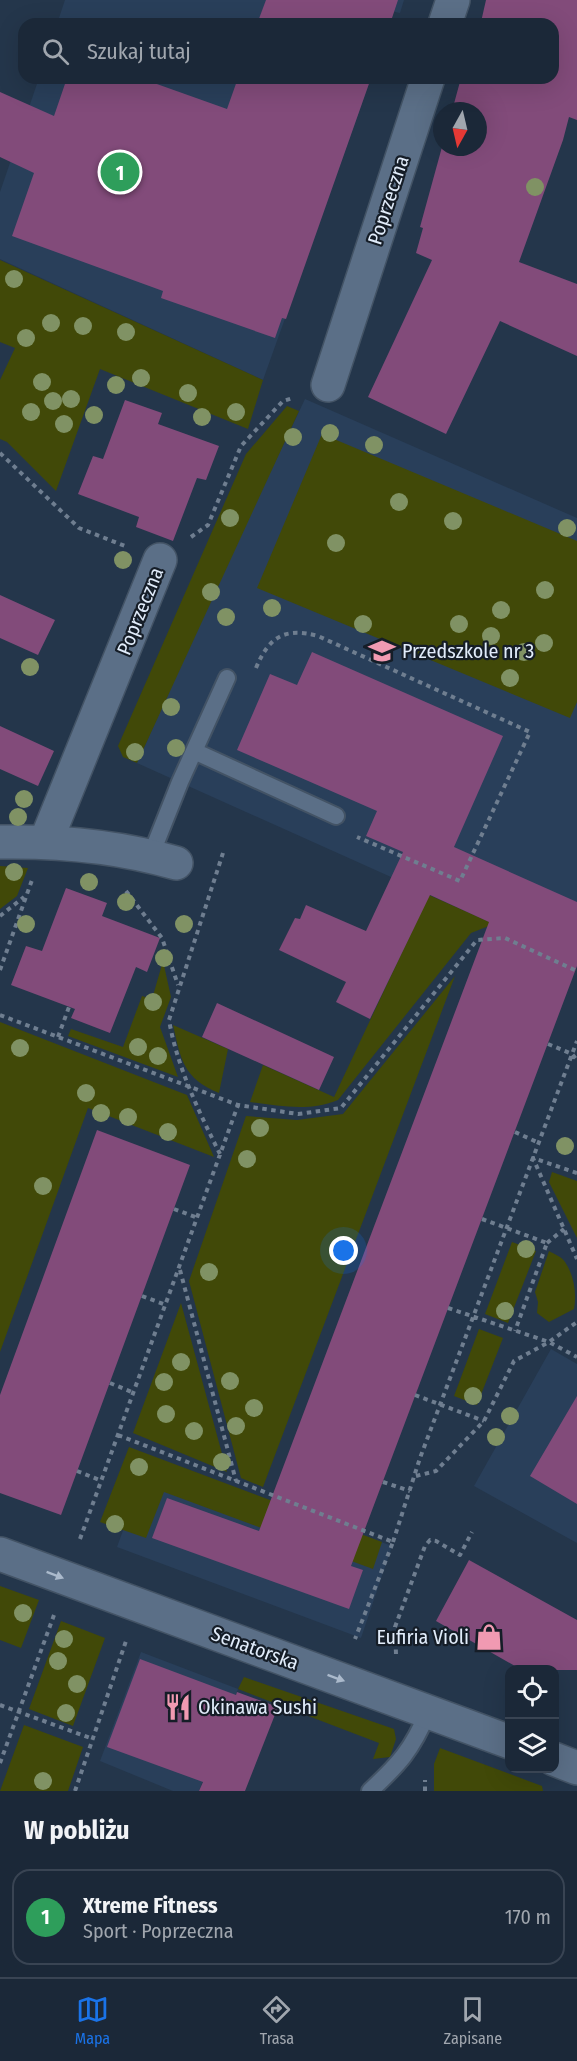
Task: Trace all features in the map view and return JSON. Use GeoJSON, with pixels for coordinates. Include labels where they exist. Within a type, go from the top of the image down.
{"type":"FeatureCollection","features":[{"type":"Feature","properties":{"kind":"street"},"geometry":{"type":"LineString","coordinates":[[447,18],[453,0]]}},
{"type":"Feature","properties":{"kind":"street","name":"Poprzeczna"},"geometry":{"type":"LineString","coordinates":[[328,386],[426,84]]}},
{"type":"Feature","properties":{"kind":"street","name":"Poprzeczna"},"geometry":{"type":"LineString","coordinates":[[46,841],[160,560]]}},
{"type":"Feature","properties":{"kind":"street"},"geometry":{"type":"LineString","coordinates":[[0,842],[46,841],[107,848],[163,859]]}},
{"type":"Feature","properties":{"kind":"street","name":"Senatorska"},"geometry":{"type":"LineString","coordinates":[[0,1554],[505,1740]]}},
{"type":"Feature","properties":{"kind":"street"},"geometry":{"type":"LineString","coordinates":[[559,1761],[577,1768]]}},
{"type":"Feature","properties":{"kind":"lane"},"geometry":{"type":"LineString","coordinates":[[163,859],[194,751],[227,678]]}},
{"type":"Feature","properties":{"kind":"lane"},"geometry":{"type":"LineString","coordinates":[[194,751],[336,816]]}},
{"type":"Feature","properties":{"kind":"lane"},"geometry":{"type":"LineString","coordinates":[[369,1791],[402,1760],[419,1734],[428,1712]]}},
{"type":"Feature","properties":{"kind":"path","name":"Poprzeczna"},"geometry":{"type":"LineString","coordinates":[[160,560],[208,525],[241,446],[283,402],[328,386]]}},
{"type":"Feature","properties":{"kind":"path"},"geometry":{"type":"LineString","coordinates":[[0,453],[79,528],[160,560]]}},
{"type":"Feature","properties":{"kind":"path"},"geometry":{"type":"LineString","coordinates":[[227,678],[250,683],[269,643],[283,634],[302,632],[318,636],[530,732],[460,881],[347,832],[336,816]]}},
{"type":"Feature","properties":{"kind":"path"},"geometry":{"type":"LineString","coordinates":[[0,969],[46,841]]}},
{"type":"Feature","properties":{"kind":"path"},"geometry":{"type":"LineString","coordinates":[[220,1155],[172,1041],[169,1020],[223,853]]}},
{"type":"Feature","properties":{"kind":"path"},"geometry":{"type":"LineString","coordinates":[[119,883],[162,938],[179,987]]}},
{"type":"Feature","properties":{"kind":"path"},"geometry":{"type":"LineString","coordinates":[[0,916],[25,897]]}},
{"type":"Feature","properties":{"kind":"path"},"geometry":{"type":"LineString","coordinates":[[0,1015],[238,1105],[298,1114],[341,1108],[477,939],[505,938],[577,971]]}},
{"type":"Feature","properties":{"kind":"path"},"geometry":{"type":"LineString","coordinates":[[58,1037],[69,1007]]}},
{"type":"Feature","properties":{"kind":"path"},"geometry":{"type":"LineString","coordinates":[[355,1639],[393,1542],[420,1458],[577,1041]]}},
{"type":"Feature","properties":{"kind":"path"},"geometry":{"type":"LineString","coordinates":[[548,1044],[572,1054],[577,1060]]}},
{"type":"Feature","properties":{"kind":"path"},"geometry":{"type":"LineString","coordinates":[[80,1539],[238,1105]]}},
{"type":"Feature","properties":{"kind":"path"},"geometry":{"type":"LineString","coordinates":[[515,1132],[539,1143]]}},
{"type":"Feature","properties":{"kind":"path"},"geometry":{"type":"LineString","coordinates":[[533,1158],[577,1173]]}},
{"type":"Feature","properties":{"kind":"path"},"geometry":{"type":"LineString","coordinates":[[533,1158],[577,1259]]}},
{"type":"Feature","properties":{"kind":"path"},"geometry":{"type":"LineString","coordinates":[[174,1209],[198,1218]]}},
{"type":"Feature","properties":{"kind":"path"},"geometry":{"type":"LineString","coordinates":[[482,1219],[547,1243]]}},
{"type":"Feature","properties":{"kind":"path"},"geometry":{"type":"LineString","coordinates":[[515,1331],[547,1243],[564,1229]]}},
{"type":"Feature","properties":{"kind":"path"},"geometry":{"type":"LineString","coordinates":[[179,1268],[236,1481]]}},
{"type":"Feature","properties":{"kind":"path"},"geometry":{"type":"LineString","coordinates":[[142,1296],[166,1305]]}},
{"type":"Feature","properties":{"kind":"path"},"geometry":{"type":"LineString","coordinates":[[448,1308],[549,1342],[577,1357]]}},
{"type":"Feature","properties":{"kind":"path"},"geometry":{"type":"LineString","coordinates":[[416,1476],[436,1471],[484,1421],[514,1361],[549,1342],[577,1322]]}},
{"type":"Feature","properties":{"kind":"path"},"geometry":{"type":"LineString","coordinates":[[110,1383],[134,1393]]}},
{"type":"Feature","properties":{"kind":"path"},"geometry":{"type":"LineString","coordinates":[[416,1395],[484,1421]]}},
{"type":"Feature","properties":{"kind":"path"},"geometry":{"type":"LineString","coordinates":[[118,1435],[393,1542]]}},
{"type":"Feature","properties":{"kind":"path"},"geometry":{"type":"LineString","coordinates":[[77,1471],[102,1481]]}},
{"type":"Feature","properties":{"kind":"path"},"geometry":{"type":"LineString","coordinates":[[383,1482],[410,1491]]}},
{"type":"Feature","properties":{"kind":"path"},"geometry":{"type":"LineString","coordinates":[[396,1654],[395,1627],[425,1546],[430,1540],[436,1541],[460,1555],[472,1532]]}},
{"type":"Feature","properties":{"kind":"path"},"geometry":{"type":"LineString","coordinates":[[0,1763],[54,1614]]}},
{"type":"Feature","properties":{"kind":"path"},"geometry":{"type":"LineString","coordinates":[[75,1791],[126,1640]]}},
{"type":"Feature","properties":{"kind":"path"},"geometry":{"type":"LineString","coordinates":[[0,1705],[93,1739]]}},
{"type":"Feature","properties":{"kind":"shaded area"},"geometry":{"type":"Polygon","coordinates":[[[65,0],[404,0],[400,13],[391,11],[389,18],[59,18],[65,0]]]}},
{"type":"Feature","properties":{"kind":"shaded area"},"geometry":{"type":"Polygon","coordinates":[[[37,84],[369,84],[263,380],[0,259],[0,192],[37,84]]]}},
{"type":"Feature","properties":{"kind":"shaded area","name":"Przedszkole nr 3"},"geometry":{"type":"Polygon","coordinates":[[[305,399],[577,518],[577,964],[469,912],[137,763],[222,574],[305,399]]]}},
{"type":"Feature","properties":{"kind":"shaded area"},"geometry":{"type":"Polygon","coordinates":[[[551,1349],[577,1364],[577,1543],[474,1486],[551,1349]]]}},
{"type":"Feature","properties":{"kind":"shaded area"},"geometry":{"type":"Polygon","coordinates":[[[150,1456],[392,1546],[361,1638],[117,1547],[150,1456]]]}},
{"type":"Feature","properties":{"kind":"shaded area"},"geometry":{"type":"Polygon","coordinates":[[[141,1652],[238,1689],[199,1791],[173,1791],[100,1761],[141,1652]]]}},
{"type":"Feature","properties":{"kind":"green space"},"geometry":{"type":"Polygon","coordinates":[[[0,260],[263,380],[248,429],[100,369],[56,491],[7,442],[0,439],[0,380],[15,348],[0,342],[0,260]]]}},
{"type":"Feature","properties":{"kind":"green space"},"geometry":{"type":"Polygon","coordinates":[[[287,406],[299,411],[137,763],[123,757],[118,746],[246,454],[287,406]]]}},
{"type":"Feature","properties":{"kind":"green space"},"geometry":{"type":"Polygon","coordinates":[[[322,434],[577,541],[577,702],[570,718],[257,588],[322,434]]]}},
{"type":"Feature","properties":{"kind":"green space"},"geometry":{"type":"Polygon","coordinates":[[[0,866],[28,868],[17,896],[0,909],[0,866]]]}},
{"type":"Feature","properties":{"kind":"green space"},"geometry":{"type":"Polygon","coordinates":[[[429,895],[494,924],[471,933],[338,1100],[305,1107],[250,1102],[263,1065],[334,1097],[429,895]]]}},
{"type":"Feature","properties":{"kind":"green space"},"geometry":{"type":"Polygon","coordinates":[[[163,961],[171,997],[160,1027],[178,1077],[68,1036],[71,1029],[123,1047],[142,996],[152,999],[163,961]]]}},
{"type":"Feature","properties":{"kind":"green space"},"geometry":{"type":"Polygon","coordinates":[[[455,976],[263,1487],[241,1478],[189,1281],[246,1116],[297,1120],[343,1114],[455,976]]]}},
{"type":"Feature","properties":{"kind":"green space"},"geometry":{"type":"Polygon","coordinates":[[[0,1022],[187,1095],[214,1157],[88,1108],[0,1352],[0,1022]]]}},
{"type":"Feature","properties":{"kind":"green space"},"geometry":{"type":"Polygon","coordinates":[[[173,1025],[228,1049],[219,1093],[198,1081],[191,1074],[178,1048],[173,1025]]]}},
{"type":"Feature","properties":{"kind":"green space"},"geometry":{"type":"Polygon","coordinates":[[[552,1172],[577,1181],[577,1238],[549,1182],[552,1172]]]}},
{"type":"Feature","properties":{"kind":"green space"},"geometry":{"type":"Polygon","coordinates":[[[512,1242],[536,1251],[508,1323],[485,1314],[512,1242]]]}},
{"type":"Feature","properties":{"kind":"green space"},"geometry":{"type":"Polygon","coordinates":[[[549,1251],[562,1259],[568,1267],[573,1279],[575,1297],[574,1309],[549,1322],[537,1313],[538,1302],[535,1292],[549,1251]]]}},
{"type":"Feature","properties":{"kind":"green space"},"geometry":{"type":"Polygon","coordinates":[[[181,1303],[227,1472],[133,1433],[181,1303]]]}},
{"type":"Feature","properties":{"kind":"green space"},"geometry":{"type":"Polygon","coordinates":[[[479,1329],[503,1338],[477,1405],[454,1396],[479,1329]]]}},
{"type":"Feature","properties":{"kind":"green space"},"geometry":{"type":"Polygon","coordinates":[[[129,1447],[382,1542],[373,1569],[164,1492],[146,1538],[100,1522],[129,1447]]]}},
{"type":"Feature","properties":{"kind":"green space"},"geometry":{"type":"Polygon","coordinates":[[[0,1586],[39,1600],[21,1648],[0,1640],[0,1586]]]}},
{"type":"Feature","properties":{"kind":"green space"},"geometry":{"type":"Polygon","coordinates":[[[61,1621],[105,1638],[73,1726],[29,1709],[61,1621]]]}},
{"type":"Feature","properties":{"kind":"green space"},"geometry":{"type":"Polygon","coordinates":[[[244,1677],[394,1729],[396,1739],[390,1757],[373,1759],[379,1743],[238,1689],[244,1677]]]}},
{"type":"Feature","properties":{"kind":"green space"},"geometry":{"type":"Polygon","coordinates":[[[24,1725],[83,1747],[68,1791],[0,1791],[24,1725]]]}},
{"type":"Feature","properties":{"kind":"green space"},"geometry":{"type":"Polygon","coordinates":[[[440,1748],[542,1786],[543,1791],[434,1791],[434,1764],[440,1748]]]}},
{"type":"Feature","properties":{"kind":"building"},"geometry":{"type":"Polygon","coordinates":[[[266,0],[398,0],[392,18],[259,18],[266,0]]]}},
{"type":"Feature","properties":{"kind":"building"},"geometry":{"type":"Polygon","coordinates":[[[486,0],[577,0],[577,120],[569,117],[563,140],[519,262],[577,284],[577,356],[500,321],[446,434],[368,397],[432,260],[416,253],[423,228],[420,227],[440,156],[487,156],[487,102],[454,102],[459,84],[559,84],[559,18],[482,18],[486,0]]]}},
{"type":"Feature","properties":{"kind":"building"},"geometry":{"type":"Polygon","coordinates":[[[65,84],[157,84],[227,109],[236,84],[369,84],[286,319],[282,318],[275,338],[161,298],[163,291],[12,236],[34,173],[0,157],[0,92],[54,116],[65,84]]]}},
{"type":"Feature","properties":{"kind":"building"},"geometry":{"type":"Polygon","coordinates":[[[125,400],[162,413],[158,424],[219,446],[206,480],[197,478],[173,541],[136,527],[139,517],[78,494],[93,456],[103,459],[125,400]]]}},
{"type":"Feature","properties":{"kind":"building"},"geometry":{"type":"Polygon","coordinates":[[[0,595],[55,620],[38,655],[0,638],[0,595]]]}},
{"type":"Feature","properties":{"kind":"building"},"geometry":{"type":"Polygon","coordinates":[[[312,652],[503,736],[454,847],[577,902],[577,966],[351,1566],[363,1570],[349,1609],[152,1538],[167,1498],[259,1531],[489,922],[430,895],[370,1019],[336,1002],[346,982],[279,950],[295,918],[300,919],[306,905],[366,931],[403,852],[366,836],[377,811],[237,750],[270,674],[297,685],[312,652]]]}},
{"type":"Feature","properties":{"kind":"building"},"geometry":{"type":"Polygon","coordinates":[[[0,726],[54,751],[38,786],[0,769],[0,726]]]}},
{"type":"Feature","properties":{"kind":"building"},"geometry":{"type":"Polygon","coordinates":[[[66,888],[107,903],[102,916],[160,938],[147,972],[136,967],[110,1033],[71,1018],[75,1009],[11,985],[26,946],[42,951],[66,888]]]}},
{"type":"Feature","properties":{"kind":"building"},"geometry":{"type":"Polygon","coordinates":[[[217,1003],[334,1057],[319,1090],[202,1037],[217,1003]]]}},
{"type":"Feature","properties":{"kind":"building"},"geometry":{"type":"Polygon","coordinates":[[[97,1130],[190,1165],[61,1515],[0,1493],[0,1395],[97,1130]]]}},
{"type":"Feature","properties":{"kind":"building"},"geometry":{"type":"Polygon","coordinates":[[[577,1396],[577,1504],[530,1476],[577,1396]]]}},
{"type":"Feature","properties":{"kind":"building"},"geometry":{"type":"Polygon","coordinates":[[[469,1560],[577,1620],[577,1670],[559,1670],[559,1665],[513,1665],[436,1621],[469,1560]]]}},
{"type":"Feature","properties":{"kind":"building"},"geometry":{"type":"Polygon","coordinates":[[[140,1659],[236,1695],[237,1692],[278,1707],[245,1791],[199,1791],[203,1782],[107,1747],[140,1659]]]}},
{"type":"Feature","properties":{"kind":"place","name":"Xtreme Fitness"},"geometry":{"type":"Point","coordinates":[120,172]}},
{"type":"Feature","properties":{"kind":"place","name":"Przedszkole nr 3"},"geometry":{"type":"Point","coordinates":[382,651]}},
{"type":"Feature","properties":{"kind":"place","name":"Eufiria Violi"},"geometry":{"type":"Point","coordinates":[489,1637]}},
{"type":"Feature","properties":{"kind":"place","name":"Okinawa Sushi"},"geometry":{"type":"Point","coordinates":[178,1707]}}]}
